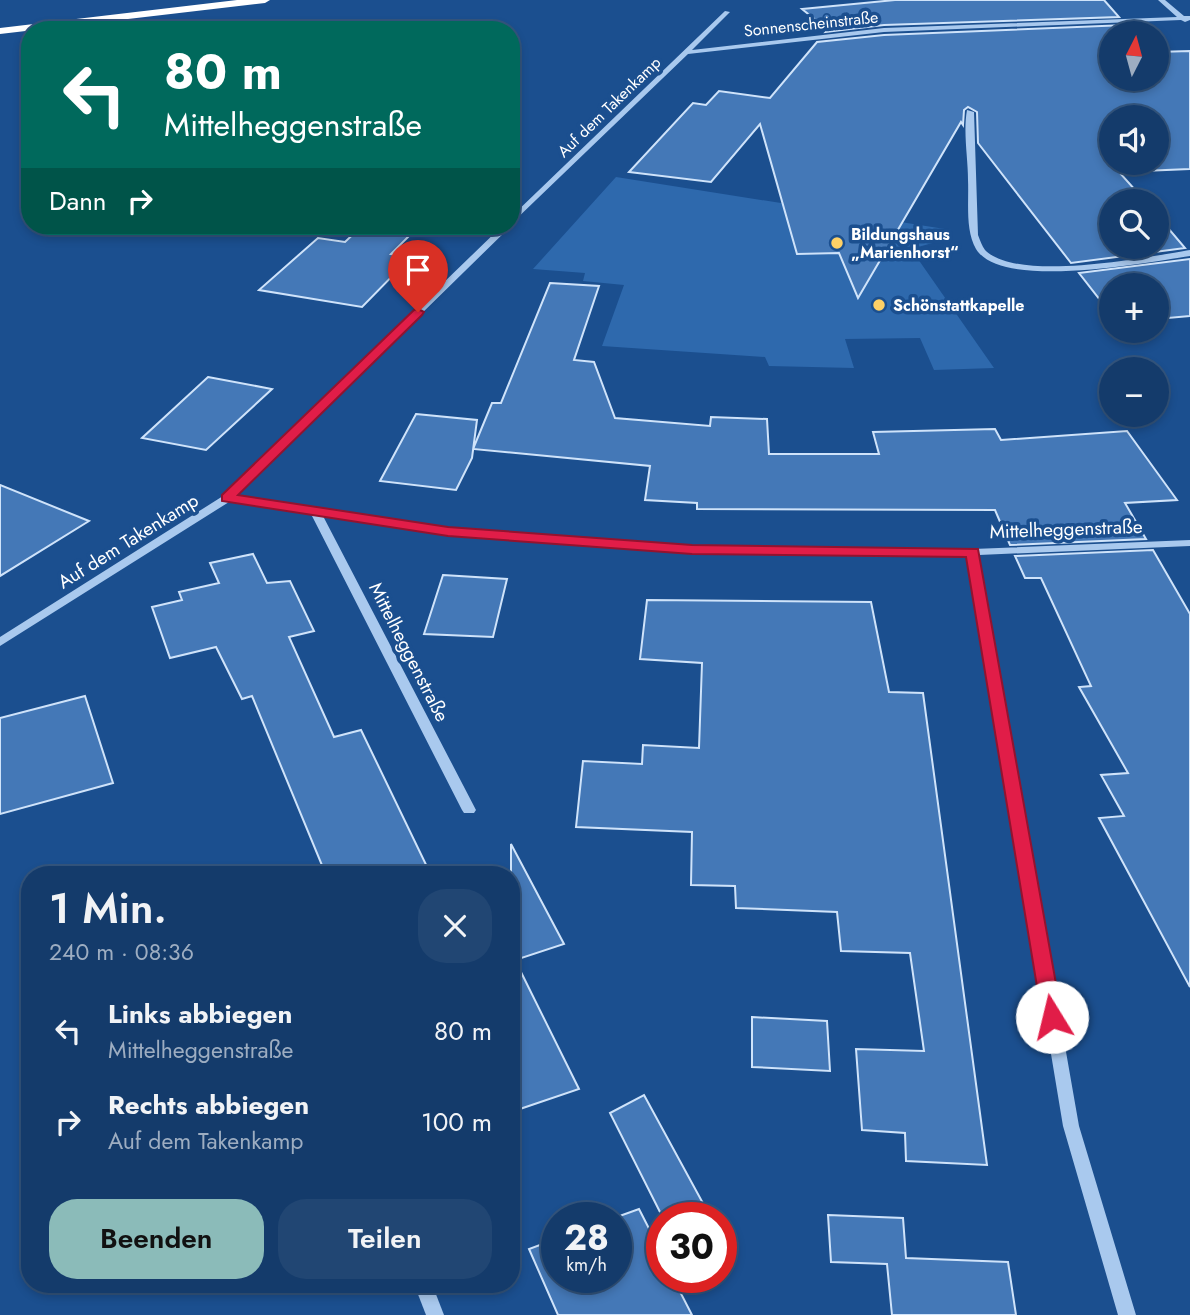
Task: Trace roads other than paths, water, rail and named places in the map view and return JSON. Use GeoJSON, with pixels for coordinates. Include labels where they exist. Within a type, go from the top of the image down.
{"type":"FeatureCollection","features":[{"type":"Feature","properties":{"kind":"highway"},"geometry":{"type":"LineString","coordinates":[[0,23],[201,0]]}},
{"type":"Feature","properties":{"kind":"highway"},"geometry":{"type":"LineString","coordinates":[[85,21],[265,0]]}},
{"type":"Feature","properties":{"kind":"highway"},"geometry":{"type":"LineString","coordinates":[[0,31],[21,29]]}},
{"type":"Feature","properties":{"kind":"street"},"geometry":{"type":"LineString","coordinates":[[1161,0],[1186,18],[1190,25]]}},
{"type":"Feature","properties":{"kind":"street","name":"Auf dem Takenkamp"},"geometry":{"type":"LineString","coordinates":[[520,213],[727,12]]}},
{"type":"Feature","properties":{"kind":"street","name":"Sonnenscheinstraße"},"geometry":{"type":"LineString","coordinates":[[688,52],[884,30],[1186,18]]}},
{"type":"Feature","properties":{"kind":"street"},"geometry":{"type":"LineString","coordinates":[[970,112],[974,235],[981,251],[1000,263],[1036,268],[1080,268],[1190,253]]}},
{"type":"Feature","properties":{"kind":"street","name":"Auf dem Takenkamp"},"geometry":{"type":"LineString","coordinates":[[0,642],[227,498],[498,235]]}},
{"type":"Feature","properties":{"kind":"street","name":"Mittelheggenstraße"},"geometry":{"type":"LineString","coordinates":[[227,498],[448,532],[692,549],[973,552],[1190,543]]}},
{"type":"Feature","properties":{"kind":"street","name":"Mittelheggenstraße"},"geometry":{"type":"LineString","coordinates":[[315,511],[469,810]]}},
{"type":"Feature","properties":{"kind":"street"},"geometry":{"type":"LineString","coordinates":[[973,552],[1070,1126],[1127,1315]]}},
{"type":"Feature","properties":{"kind":"street"},"geometry":{"type":"LineString","coordinates":[[426,1293],[435,1315]]}},
{"type":"Feature","properties":{"kind":"place","name":"Bildungshaus „Marienhorst“"},"geometry":{"type":"Point","coordinates":[837,243]}},
{"type":"Feature","properties":{"kind":"place","name":"Schönstattkapelle"},"geometry":{"type":"Point","coordinates":[879,305]}}]}
